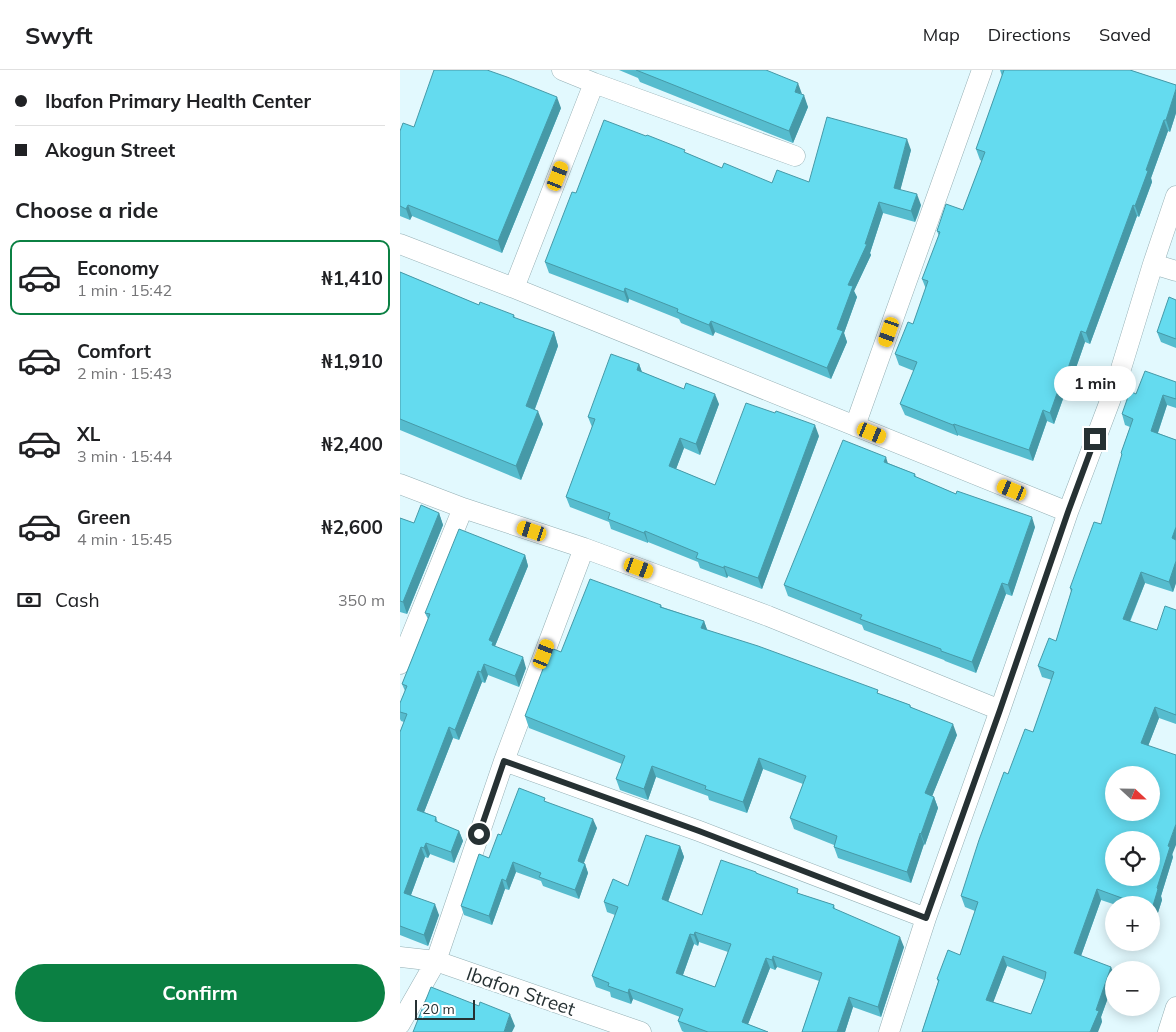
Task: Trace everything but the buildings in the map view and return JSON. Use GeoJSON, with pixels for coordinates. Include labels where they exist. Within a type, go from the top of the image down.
{"type":"FeatureCollection","features":[{"type":"Feature","properties":{"kind":"street"},"geometry":{"type":"LineString","coordinates":[[562,70],[795,156]]}},
{"type":"Feature","properties":{"kind":"street"},"geometry":{"type":"LineString","coordinates":[[855,426],[982,70]]}},
{"type":"Feature","properties":{"kind":"street"},"geometry":{"type":"LineString","coordinates":[[514,288],[594,83]]}},
{"type":"Feature","properties":{"kind":"street"},"geometry":{"type":"LineString","coordinates":[[888,1032],[1068,512],[1116,385],[1176,196]]}},
{"type":"Feature","properties":{"kind":"street"},"geometry":{"type":"LineString","coordinates":[[400,244],[514,288],[1068,512]]}},
{"type":"Feature","properties":{"kind":"street"},"geometry":{"type":"LineString","coordinates":[[1153,264],[1176,271]]}},
{"type":"Feature","properties":{"kind":"street"},"geometry":{"type":"LineString","coordinates":[[400,484],[463,508],[584,548],[768,616],[1000,710]]}},
{"type":"Feature","properties":{"kind":"street"},"geometry":{"type":"LineString","coordinates":[[400,664],[463,508]]}},
{"type":"Feature","properties":{"kind":"street"},"geometry":{"type":"LineString","coordinates":[[400,1024],[436,961],[504,761],[584,548]]}},
{"type":"Feature","properties":{"kind":"street"},"geometry":{"type":"LineString","coordinates":[[504,761],[699,831],[926,918]]}},
{"type":"Feature","properties":{"kind":"street","name":"Ibafon Street"},"geometry":{"type":"LineString","coordinates":[[400,958],[436,961],[641,1032]]}},
{"type":"Feature","properties":{"kind":"street"},"geometry":{"type":"LineString","coordinates":[[1168,1032],[1176,1006]]}},
{"type":"Feature","properties":{"kind":"route"},"geometry":{"type":"LineString","coordinates":[[479,834],[504,761],[699,831],[926,918],[1095,439]]}}]}
